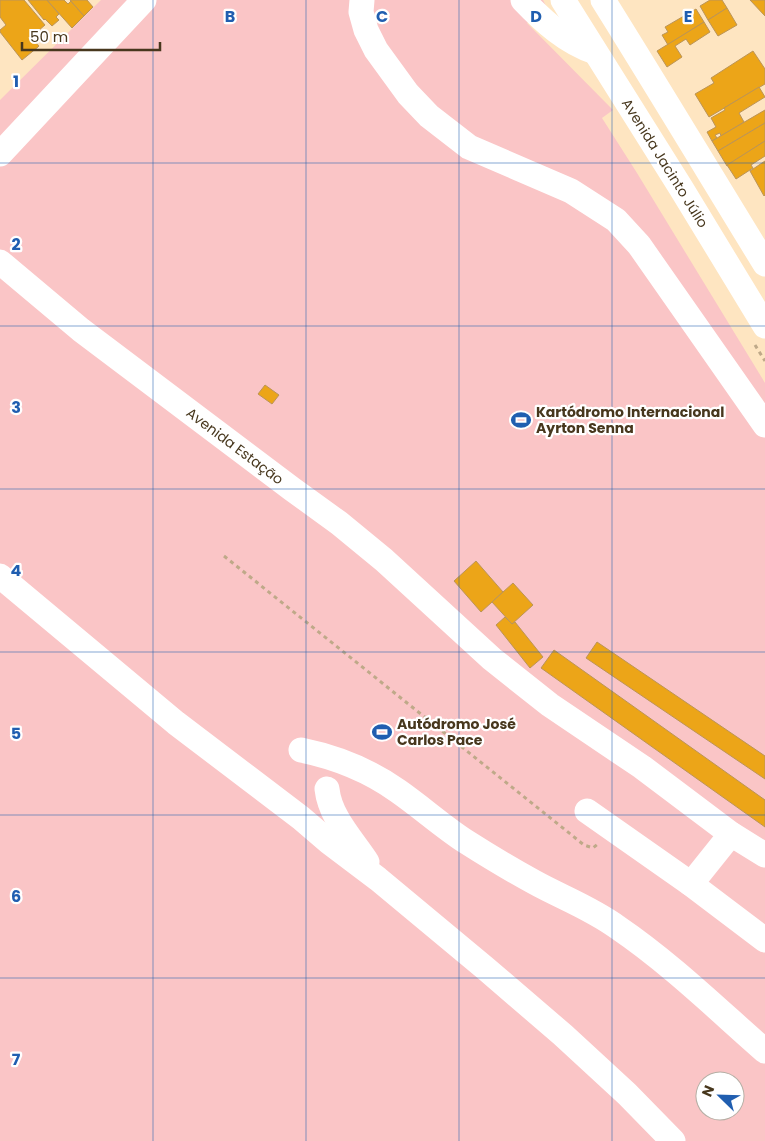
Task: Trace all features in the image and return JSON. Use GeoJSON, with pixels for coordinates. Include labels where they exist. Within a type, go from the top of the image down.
{"type":"FeatureCollection","features":[{"type":"Feature","properties":{"kind":"street"},"geometry":{"type":"LineString","coordinates":[[0,154],[144,0]]}},
{"type":"Feature","properties":{"kind":"street"},"geometry":{"type":"LineString","coordinates":[[362,0],[361,12],[366,30],[376,50],[408,94],[429,116],[469,147],[571,191],[616,220],[634,239],[765,425]]}},
{"type":"Feature","properties":{"kind":"street"},"geometry":{"type":"LineString","coordinates":[[523,0],[550,26],[569,40],[595,52]]}},
{"type":"Feature","properties":{"kind":"street","name":"Avenida Jacinto Júlio"},"geometry":{"type":"LineString","coordinates":[[562,0],[681,188],[765,326]]}},
{"type":"Feature","properties":{"kind":"street"},"geometry":{"type":"LineString","coordinates":[[603,0],[655,81],[709,175],[763,255]]}},
{"type":"Feature","properties":{"kind":"street","name":"Avenida Estação"},"geometry":{"type":"LineString","coordinates":[[0,262],[81,330],[339,523],[384,560],[465,635],[550,705],[642,768],[731,834],[765,855]]}},
{"type":"Feature","properties":{"kind":"street"},"geometry":{"type":"LineString","coordinates":[[0,576],[176,723],[302,818],[485,968],[563,1035],[627,1094],[673,1141]]}},
{"type":"Feature","properties":{"kind":"street"},"geometry":{"type":"LineString","coordinates":[[301,750],[321,754],[340,761],[385,783],[464,840],[534,882],[579,904],[617,926],[677,973],[765,1051]]}},
{"type":"Feature","properties":{"kind":"street"},"geometry":{"type":"LineString","coordinates":[[327,789],[328,801],[333,811],[378,879]]}},
{"type":"Feature","properties":{"kind":"street"},"geometry":{"type":"LineString","coordinates":[[587,811],[691,884],[765,940]]}},
{"type":"Feature","properties":{"kind":"street"},"geometry":{"type":"LineString","coordinates":[[691,884],[731,834]]}},
{"type":"Feature","properties":{"kind":"path"},"geometry":{"type":"LineString","coordinates":[[224,556],[584,845],[590,848],[595,847],[611,828]]}},
{"type":"Feature","properties":{"kind":"shaded area","name":"Autódromo José Carlos Pace"},"geometry":{"type":"Polygon","coordinates":[[[101,0],[543,0],[546,6],[527,23],[613,110],[602,118],[765,383],[765,1141],[0,1141],[0,100],[101,0]]]}},
{"type":"Feature","properties":{"kind":"building"},"geometry":{"type":"Polygon","coordinates":[[[0,0],[24,0],[45,25],[31,37],[39,46],[22,60],[0,32],[6,25],[0,17],[0,0]]]}},
{"type":"Feature","properties":{"kind":"building"},"geometry":{"type":"Polygon","coordinates":[[[28,0],[47,0],[59,14],[56,17],[59,20],[52,26],[44,20],[28,0]]]}},
{"type":"Feature","properties":{"kind":"building"},"geometry":{"type":"Polygon","coordinates":[[[47,0],[64,0],[68,4],[71,1],[84,16],[72,28],[47,0]]]}},
{"type":"Feature","properties":{"kind":"building"},"geometry":{"type":"Polygon","coordinates":[[[70,0],[87,0],[93,7],[84,16],[70,0]]]}},
{"type":"Feature","properties":{"kind":"building"},"geometry":{"type":"Polygon","coordinates":[[[710,0],[722,0],[727,8],[708,20],[700,6],[710,0]]]}},
{"type":"Feature","properties":{"kind":"building"},"geometry":{"type":"Polygon","coordinates":[[[750,0],[765,0],[765,16],[750,0]]]}},
{"type":"Feature","properties":{"kind":"building"},"geometry":{"type":"Polygon","coordinates":[[[727,8],[737,25],[718,36],[708,20],[727,8]]]}},
{"type":"Feature","properties":{"kind":"building"},"geometry":{"type":"Polygon","coordinates":[[[696,9],[704,22],[668,45],[662,35],[668,32],[665,27],[696,9]]]}},
{"type":"Feature","properties":{"kind":"building"},"geometry":{"type":"Polygon","coordinates":[[[704,22],[710,32],[690,45],[686,39],[675,46],[682,57],[667,67],[657,51],[704,22]]]}},
{"type":"Feature","properties":{"kind":"building"},"geometry":{"type":"Polygon","coordinates":[[[753,51],[765,69],[765,84],[709,117],[695,94],[714,83],[711,78],[753,51]]]}},
{"type":"Feature","properties":{"kind":"building"},"geometry":{"type":"Polygon","coordinates":[[[759,87],[765,97],[739,113],[744,122],[721,136],[720,133],[715,135],[717,138],[712,141],[707,132],[716,127],[711,118],[759,87]]]}},
{"type":"Feature","properties":{"kind":"building"},"geometry":{"type":"Polygon","coordinates":[[[765,110],[765,123],[718,151],[712,141],[765,110]]]}},
{"type":"Feature","properties":{"kind":"building"},"geometry":{"type":"Polygon","coordinates":[[[765,123],[765,141],[727,166],[718,151],[765,123]]]}},
{"type":"Feature","properties":{"kind":"building"},"geometry":{"type":"Polygon","coordinates":[[[765,141],[765,156],[751,165],[753,168],[736,179],[727,165],[765,141]]]}},
{"type":"Feature","properties":{"kind":"building"},"geometry":{"type":"Polygon","coordinates":[[[765,161],[765,195],[764,196],[750,171],[765,161]]]}},
{"type":"Feature","properties":{"kind":"building"},"geometry":{"type":"Polygon","coordinates":[[[265,385],[279,395],[272,404],[258,394],[265,385]]]}},
{"type":"Feature","properties":{"kind":"building"},"geometry":{"type":"Polygon","coordinates":[[[476,561],[503,592],[481,612],[454,581],[476,561]]]}},
{"type":"Feature","properties":{"kind":"building"},"geometry":{"type":"Polygon","coordinates":[[[513,583],[533,605],[512,624],[492,602],[513,583]]]}},
{"type":"Feature","properties":{"kind":"building"},"geometry":{"type":"Polygon","coordinates":[[[505,617],[512,624],[515,622],[543,657],[530,668],[496,625],[505,617]]]}},
{"type":"Feature","properties":{"kind":"building"},"geometry":{"type":"Polygon","coordinates":[[[597,642],[765,756],[765,779],[586,658],[597,642]]]}},
{"type":"Feature","properties":{"kind":"building"},"geometry":{"type":"Polygon","coordinates":[[[554,650],[765,800],[765,827],[541,668],[554,650]]]}},
{"type":"Feature","properties":{"kind":"place","name":"Kartódromo Internacional Ayrton Senna"},"geometry":{"type":"Point","coordinates":[521,420]}},
{"type":"Feature","properties":{"kind":"place","name":"Autódromo José Carlos Pace"},"geometry":{"type":"Point","coordinates":[382,732]}}]}
